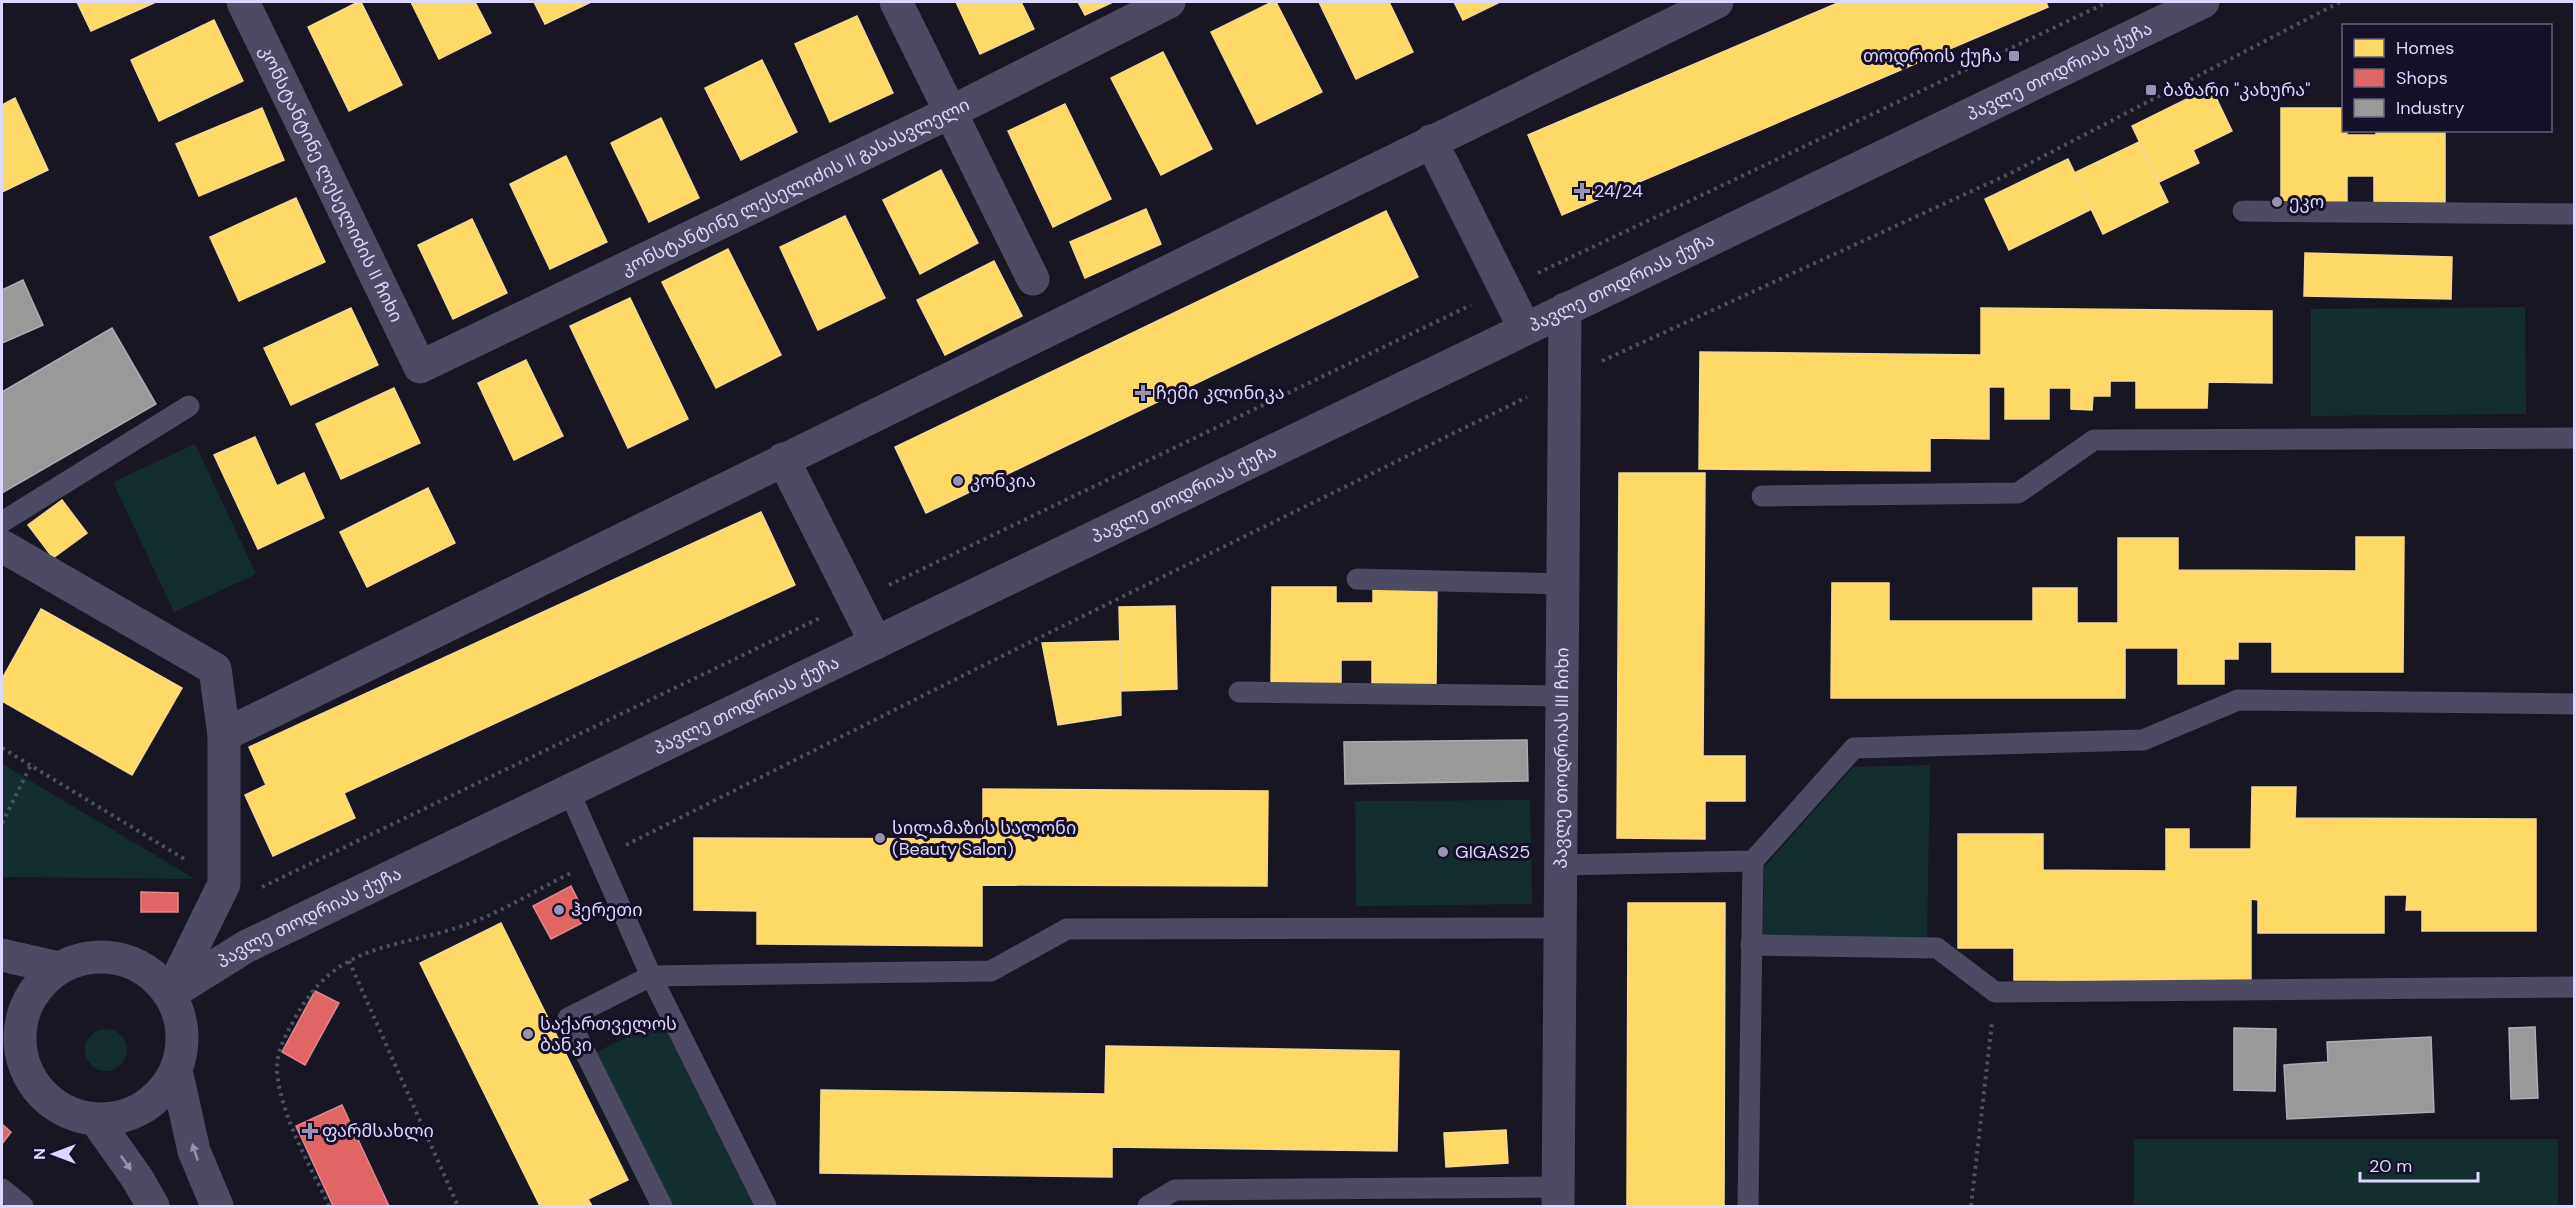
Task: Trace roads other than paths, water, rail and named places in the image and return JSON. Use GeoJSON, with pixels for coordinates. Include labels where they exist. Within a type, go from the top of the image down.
{"type":"FeatureCollection","features":[{"type":"Feature","properties":{"kind":"street","name":"კონსტანტინე ლესელიძის II ჩიხი"},"geometry":{"type":"LineString","coordinates":[[243,2],[420,367]]}},
{"type":"Feature","properties":{"kind":"street"},"geometry":{"type":"LineString","coordinates":[[896,2],[1033,279]]}},
{"type":"Feature","properties":{"kind":"street","name":"კონსტანტინე ლესელიძის II გასასვლელი"},"geometry":{"type":"LineString","coordinates":[[420,367],[951,112],[1169,2]]}},
{"type":"Feature","properties":{"kind":"street"},"geometry":{"type":"LineString","coordinates":[[224,735],[1717,2]]}},
{"type":"Feature","properties":{"kind":"street","name":"პავლე თოდრიას ქუჩა"},"geometry":{"type":"LineString","coordinates":[[170,994],[247,946],[1525,329],[2162,10],[2203,2]]}},
{"type":"Feature","properties":{"kind":"street"},"geometry":{"type":"LineString","coordinates":[[1431,141],[1525,329]]}},
{"type":"Feature","properties":{"kind":"street","name":"პავლე თოდრიას III ჩიხი"},"geometry":{"type":"LineString","coordinates":[[1558,1197],[1565,309]]}},
{"type":"Feature","properties":{"kind":"street"},"geometry":{"type":"LineString","coordinates":[[783,459],[876,643]]}},
{"type":"Feature","properties":{"kind":"street"},"geometry":{"type":"LineString","coordinates":[[2,546],[215,669],[224,735],[224,884],[170,994]]}},
{"type":"Feature","properties":{"kind":"street"},"geometry":{"type":"LineString","coordinates":[[2,955],[59,968]]}},
{"type":"Feature","properties":{"kind":"street"},"geometry":{"type":"LineString","coordinates":[[89,957],[120,959],[149,972],[170,994],[180,1019],[182,1045],[176,1070],[157,1098],[129,1116],[96,1120],[68,1114],[44,1097],[27,1074],[10,1040],[20,1023],[28,1001],[41,982],[59,968],[89,957]]}},
{"type":"Feature","properties":{"kind":"street"},"geometry":{"type":"LineString","coordinates":[[176,1070],[194,1151],[217,1206]]}},
{"type":"Feature","properties":{"kind":"street"},"geometry":{"type":"LineString","coordinates":[[96,1120],[137,1178],[153,1206]]}},
{"type":"Feature","properties":{"kind":"lane"},"geometry":{"type":"LineString","coordinates":[[2243,211],[2574,214]]}},
{"type":"Feature","properties":{"kind":"lane"},"geometry":{"type":"LineString","coordinates":[[2,522],[189,406]]}},
{"type":"Feature","properties":{"kind":"lane"},"geometry":{"type":"LineString","coordinates":[[1762,496],[2018,493],[2094,440],[2574,438]]}},
{"type":"Feature","properties":{"kind":"lane"},"geometry":{"type":"LineString","coordinates":[[1357,579],[1563,584]]}},
{"type":"Feature","properties":{"kind":"lane"},"geometry":{"type":"LineString","coordinates":[[1239,692],[1563,696]]}},
{"type":"Feature","properties":{"kind":"lane"},"geometry":{"type":"LineString","coordinates":[[1748,1206],[1753,861],[1854,748],[2143,740],[2238,700],[2574,704]]}},
{"type":"Feature","properties":{"kind":"lane"},"geometry":{"type":"LineString","coordinates":[[569,791],[651,976],[766,1206]]}},
{"type":"Feature","properties":{"kind":"lane"},"geometry":{"type":"LineString","coordinates":[[1560,865],[1753,861]]}},
{"type":"Feature","properties":{"kind":"lane"},"geometry":{"type":"LineString","coordinates":[[662,1206],[568,1018],[651,976],[991,971],[1067,929],[1560,928]]}},
{"type":"Feature","properties":{"kind":"lane"},"geometry":{"type":"LineString","coordinates":[[1751,945],[1938,948],[1995,992],[2574,987]]}},
{"type":"Feature","properties":{"kind":"lane"},"geometry":{"type":"LineString","coordinates":[[2,1189],[23,1206]]}},
{"type":"Feature","properties":{"kind":"lane"},"geometry":{"type":"LineString","coordinates":[[1148,1206],[1175,1190],[1558,1197]]}},
{"type":"Feature","properties":{"kind":"place","name":"თოდრიის ქუჩა"},"geometry":{"type":"Point","coordinates":[2014,56]}},
{"type":"Feature","properties":{"kind":"place","name":"ბაზარი \"კახურა\""},"geometry":{"type":"Point","coordinates":[2151,90]}},
{"type":"Feature","properties":{"kind":"place","name":"24/24"},"geometry":{"type":"Point","coordinates":[1582,191]}},
{"type":"Feature","properties":{"kind":"place","name":"ეკო"},"geometry":{"type":"Point","coordinates":[2277,202]}},
{"type":"Feature","properties":{"kind":"place","name":"ჩემი კლინიკა"},"geometry":{"type":"Point","coordinates":[1143,393]}},
{"type":"Feature","properties":{"kind":"place","name":"კონკია"},"geometry":{"type":"Point","coordinates":[958,481]}},
{"type":"Feature","properties":{"kind":"place","name":"სილამაზის სალონი (Beauty Salon)"},"geometry":{"type":"Point","coordinates":[880,838]}},
{"type":"Feature","properties":{"kind":"place","name":"GIGAS25"},"geometry":{"type":"Point","coordinates":[1443,852]}},
{"type":"Feature","properties":{"kind":"place","name":"ჰერეთი"},"geometry":{"type":"Point","coordinates":[559,910]}},
{"type":"Feature","properties":{"kind":"place","name":"საქართველოს ბანკი"},"geometry":{"type":"Point","coordinates":[528,1034]}},
{"type":"Feature","properties":{"kind":"place","name":"ფარმსახლი"},"geometry":{"type":"Point","coordinates":[310,1131]}}]}
